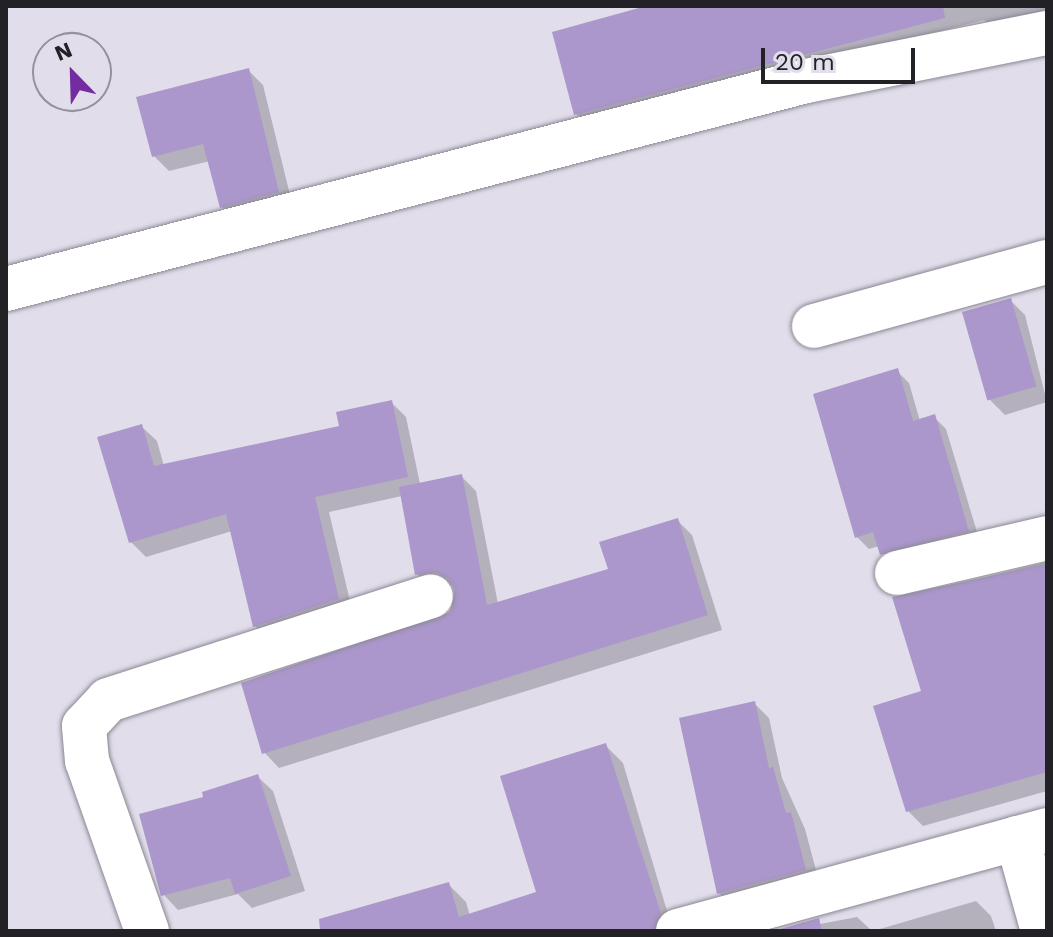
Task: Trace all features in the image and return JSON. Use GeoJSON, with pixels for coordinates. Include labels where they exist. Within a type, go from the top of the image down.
{"type":"FeatureCollection","features":[{"type":"Feature","properties":{"kind":"street"},"geometry":{"type":"LineString","coordinates":[[6,289],[806,81],[1047,33]]}},
{"type":"Feature","properties":{"kind":"street"},"geometry":{"type":"LineString","coordinates":[[814,326],[1047,262]]}},
{"type":"Feature","properties":{"kind":"street"},"geometry":{"type":"LineString","coordinates":[[897,573],[1047,538]]}},
{"type":"Feature","properties":{"kind":"street"},"geometry":{"type":"LineString","coordinates":[[147,931],[87,761],[84,726],[108,700],[431,596]]}},
{"type":"Feature","properties":{"kind":"street"},"geometry":{"type":"LineString","coordinates":[[678,931],[1032,834],[1043,931]]}},
{"type":"Feature","properties":{"kind":"building"},"geometry":{"type":"Polygon","coordinates":[[[646,6],[943,6],[945,18],[574,115],[552,32],[646,6]]]}},
{"type":"Feature","properties":{"kind":"building"},"geometry":{"type":"Polygon","coordinates":[[[249,68],[279,192],[220,208],[203,144],[152,157],[136,97],[249,68]]]}},
{"type":"Feature","properties":{"kind":"building"},"geometry":{"type":"Polygon","coordinates":[[[1011,298],[1036,386],[987,400],[962,312],[1011,298]]]}},
{"type":"Feature","properties":{"kind":"building"},"geometry":{"type":"Polygon","coordinates":[[[898,368],[913,421],[935,414],[969,531],[880,555],[873,532],[855,538],[813,394],[898,368]]]}},
{"type":"Feature","properties":{"kind":"building"},"geometry":{"type":"Polygon","coordinates":[[[392,400],[408,477],[315,497],[339,599],[253,627],[226,514],[129,543],[97,437],[142,424],[154,466],[339,426],[336,412],[392,400]]]}},
{"type":"Feature","properties":{"kind":"building"},"geometry":{"type":"Polygon","coordinates":[[[462,474],[487,605],[608,569],[599,542],[678,518],[708,615],[262,754],[241,683],[450,612],[455,589],[448,578],[435,572],[415,575],[399,487],[462,474]]]}},
{"type":"Feature","properties":{"kind":"building"},"geometry":{"type":"Polygon","coordinates":[[[1047,564],[1047,772],[906,812],[873,706],[921,691],[892,597],[1047,564]]]}},
{"type":"Feature","properties":{"kind":"building"},"geometry":{"type":"Polygon","coordinates":[[[755,701],[769,768],[773,767],[786,813],[791,812],[806,870],[717,894],[679,718],[755,701]]]}},
{"type":"Feature","properties":{"kind":"building"},"geometry":{"type":"Polygon","coordinates":[[[606,743],[661,913],[654,931],[320,931],[319,919],[449,882],[459,917],[536,892],[500,776],[606,743]]]}},
{"type":"Feature","properties":{"kind":"building"},"geometry":{"type":"Polygon","coordinates":[[[258,774],[291,876],[235,894],[230,878],[161,896],[139,814],[203,797],[202,792],[258,774]]]}},
{"type":"Feature","properties":{"kind":"building"},"geometry":{"type":"Polygon","coordinates":[[[819,918],[822,931],[773,931],[819,918]]]}}]}
